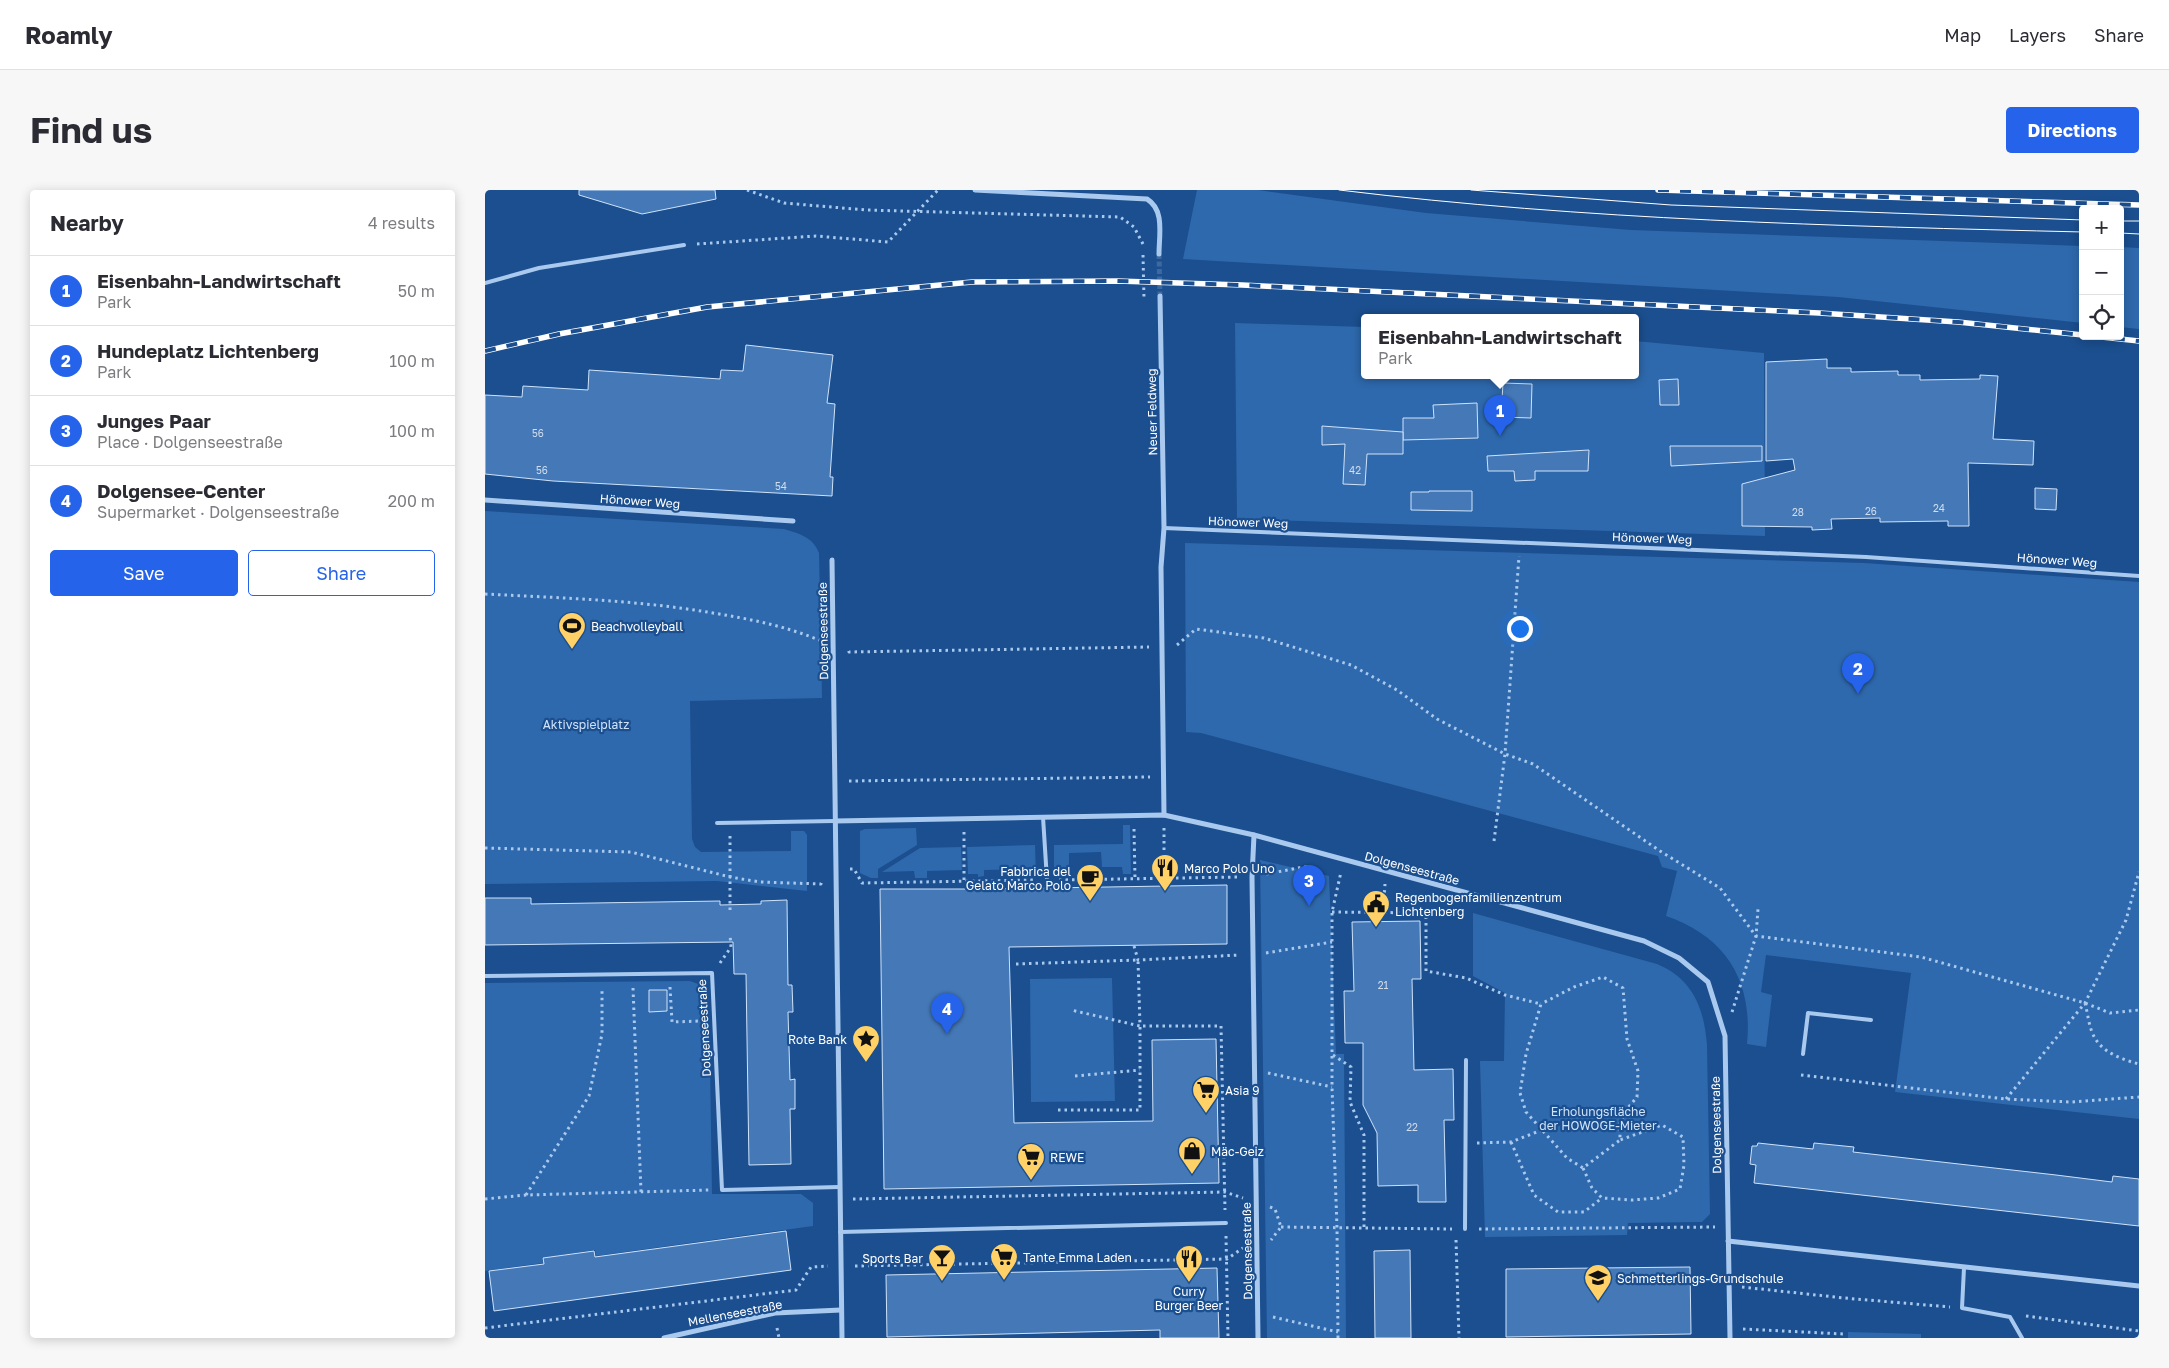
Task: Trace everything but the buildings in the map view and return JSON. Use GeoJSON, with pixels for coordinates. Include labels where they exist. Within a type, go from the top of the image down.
{"type":"FeatureCollection","features":[{"type":"Feature","properties":{"kind":"street"},"geometry":{"type":"LineString","coordinates":[[975,190],[1147,199],[1155,203],[1159,212],[1159,254]]}},
{"type":"Feature","properties":{"kind":"street","name":"Neuer Feldweg"},"geometry":{"type":"LineString","coordinates":[[1159,296],[1164,528]]}},
{"type":"Feature","properties":{"kind":"street","name":"Hönower Weg"},"geometry":{"type":"LineString","coordinates":[[485,500],[793,521]]}},
{"type":"Feature","properties":{"kind":"street"},"geometry":{"type":"LineString","coordinates":[[1164,528],[1161,567],[1164,815]]}},
{"type":"Feature","properties":{"kind":"street","name":"Dolgenseestraße"},"geometry":{"type":"LineString","coordinates":[[832,560],[842,1338]]}},
{"type":"Feature","properties":{"kind":"street","name":"Dolgenseestraße"},"geometry":{"type":"LineString","coordinates":[[835,821],[1164,815],[1254,835],[1653,946],[1679,958],[1708,982],[1725,1036],[1730,1338]]}},
{"type":"Feature","properties":{"kind":"street","name":"Dolgenseestraße"},"geometry":{"type":"LineString","coordinates":[[1254,835],[1252,877],[1258,1338]]}},
{"type":"Feature","properties":{"kind":"street"},"geometry":{"type":"LineString","coordinates":[[1728,1241],[2139,1286]]}},
{"type":"Feature","properties":{"kind":"street","name":"Mellenseestraße"},"geometry":{"type":"LineString","coordinates":[[664,1338],[775,1313],[841,1310]]}},
{"type":"Feature","properties":{"kind":"lane"},"geometry":{"type":"LineString","coordinates":[[485,282],[539,268],[684,245]]}},
{"type":"Feature","properties":{"kind":"lane","name":"Hönower Weg"},"geometry":{"type":"LineString","coordinates":[[1164,528],[1866,557],[2139,576]]}},
{"type":"Feature","properties":{"kind":"lane"},"geometry":{"type":"LineString","coordinates":[[1043,817],[1047,880]]}},
{"type":"Feature","properties":{"kind":"lane"},"geometry":{"type":"LineString","coordinates":[[717,823],[835,821]]}},
{"type":"Feature","properties":{"kind":"lane","name":"Dolgenseestraße"},"geometry":{"type":"LineString","coordinates":[[485,976],[712,973],[722,1190]]}},
{"type":"Feature","properties":{"kind":"lane"},"geometry":{"type":"LineString","coordinates":[[1803,1054],[1808,1013],[1871,1020]]}},
{"type":"Feature","properties":{"kind":"lane"},"geometry":{"type":"LineString","coordinates":[[1465,1229],[1466,1060]]}},
{"type":"Feature","properties":{"kind":"lane"},"geometry":{"type":"LineString","coordinates":[[722,1190],[839,1187]]}},
{"type":"Feature","properties":{"kind":"lane","name":"Dolgenseestraße"},"geometry":{"type":"LineString","coordinates":[[840,1232],[1226,1223]]}},
{"type":"Feature","properties":{"kind":"lane"},"geometry":{"type":"LineString","coordinates":[[1964,1268],[1962,1308],[2010,1317],[2022,1338]]}},
{"type":"Feature","properties":{"kind":"path"},"geometry":{"type":"LineString","coordinates":[[747,190],[784,203],[866,210],[1119,217],[1133,227],[1143,241],[1143,298],[1160,320]]}},
{"type":"Feature","properties":{"kind":"path"},"geometry":{"type":"LineString","coordinates":[[684,245],[816,236],[888,242],[938,190]]}},
{"type":"Feature","properties":{"kind":"path"},"geometry":{"type":"LineString","coordinates":[[1494,841],[1505,754],[1520,543]]}},
{"type":"Feature","properties":{"kind":"path"},"geometry":{"type":"LineString","coordinates":[[485,594],[669,605],[777,624],[803,632],[819,640],[849,642],[849,652],[1162,647],[1176,646],[1196,629],[1264,638],[1351,665],[1397,690],[1437,719],[1505,754],[1533,764],[1660,851],[1719,888],[1756,936],[1921,957],[2085,1003],[2110,1013],[2139,1010]]}},
{"type":"Feature","properties":{"kind":"path"},"geometry":{"type":"LineString","coordinates":[[834,781],[1163,776]]}},
{"type":"Feature","properties":{"kind":"path"},"geometry":{"type":"LineString","coordinates":[[1164,815],[1164,878]]}},
{"type":"Feature","properties":{"kind":"path"},"geometry":{"type":"LineString","coordinates":[[1133,816],[1135,879]]}},
{"type":"Feature","properties":{"kind":"path"},"geometry":{"type":"LineString","coordinates":[[963,818],[964,881]]}},
{"type":"Feature","properties":{"kind":"path"},"geometry":{"type":"LineString","coordinates":[[729,823],[730,910]]}},
{"type":"Feature","properties":{"kind":"path"},"geometry":{"type":"LineString","coordinates":[[485,848],[631,852],[730,877],[760,882],[821,884],[821,877]]}},
{"type":"Feature","properties":{"kind":"path"},"geometry":{"type":"LineString","coordinates":[[1339,1338],[1332,1055],[1332,912],[1344,860]]}},
{"type":"Feature","properties":{"kind":"path"},"geometry":{"type":"LineString","coordinates":[[849,869],[854,869],[862,883],[1252,877],[1317,865]]}},
{"type":"Feature","properties":{"kind":"path"},"geometry":{"type":"LineString","coordinates":[[2005,1099],[2085,1003],[2126,920],[2135,878],[2139,872]]}},
{"type":"Feature","properties":{"kind":"path"},"geometry":{"type":"LineString","coordinates":[[1383,895],[1383,912]]}},
{"type":"Feature","properties":{"kind":"path"},"geometry":{"type":"LineString","coordinates":[[1725,1036],[1756,936],[1758,909]]}},
{"type":"Feature","properties":{"kind":"path"},"geometry":{"type":"LineString","coordinates":[[1332,912],[1425,913],[1426,971],[1466,978],[1505,995],[1541,1004],[1573,987],[1603,977],[1623,988],[1627,1039],[1637,1071],[1637,1097],[1627,1109],[1620,1123],[1620,1140]]}},
{"type":"Feature","properties":{"kind":"path"},"geometry":{"type":"LineString","coordinates":[[712,973],[731,947],[730,934]]}},
{"type":"Feature","properties":{"kind":"path"},"geometry":{"type":"LineString","coordinates":[[1016,964],[1253,955],[1332,942]]}},
{"type":"Feature","properties":{"kind":"path"},"geometry":{"type":"LineString","coordinates":[[1058,1110],[1140,1110],[1138,960],[1134,946]]}},
{"type":"Feature","properties":{"kind":"path"},"geometry":{"type":"LineString","coordinates":[[670,974],[672,1022],[714,1020]]}},
{"type":"Feature","properties":{"kind":"path"},"geometry":{"type":"LineString","coordinates":[[526,1195],[589,1096],[602,1034],[602,975]]}},
{"type":"Feature","properties":{"kind":"path"},"geometry":{"type":"LineString","coordinates":[[634,1002],[641,1192]]}},
{"type":"Feature","properties":{"kind":"path"},"geometry":{"type":"LineString","coordinates":[[2085,1003],[2095,1038],[2104,1047],[2123,1060],[2139,1064]]}},
{"type":"Feature","properties":{"kind":"path"},"geometry":{"type":"LineString","coordinates":[[1541,1004],[1526,1054],[1520,1093],[1526,1112],[1567,1158],[1583,1168],[1591,1188],[1602,1198],[1632,1200],[1658,1198],[1680,1189],[1684,1165],[1683,1137],[1662,1125],[1620,1140],[1583,1168]]}},
{"type":"Feature","properties":{"kind":"path"},"geometry":{"type":"LineString","coordinates":[[1071,1010],[1140,1026],[1221,1026],[1227,1259],[1227,1338]]}},
{"type":"Feature","properties":{"kind":"path"},"geometry":{"type":"LineString","coordinates":[[1332,1055],[1351,1066],[1350,1102],[1364,1135],[1364,1229]]}},
{"type":"Feature","properties":{"kind":"path"},"geometry":{"type":"LineString","coordinates":[[1075,1076],[1140,1070]]}},
{"type":"Feature","properties":{"kind":"path"},"geometry":{"type":"LineString","coordinates":[[1255,1071],[1333,1087]]}},
{"type":"Feature","properties":{"kind":"path"},"geometry":{"type":"LineString","coordinates":[[1801,1075],[2005,1099],[2071,1102],[2139,1097]]}},
{"type":"Feature","properties":{"kind":"path"},"geometry":{"type":"LineString","coordinates":[[1465,1143],[1511,1142],[1542,1130]]}},
{"type":"Feature","properties":{"kind":"path"},"geometry":{"type":"LineString","coordinates":[[1511,1142],[1533,1194],[1557,1212],[1584,1212],[1602,1198]]}},
{"type":"Feature","properties":{"kind":"path"},"geometry":{"type":"LineString","coordinates":[[485,1198],[526,1195],[722,1190]]}},
{"type":"Feature","properties":{"kind":"path"},"geometry":{"type":"LineString","coordinates":[[840,1200],[1225,1192]]}},
{"type":"Feature","properties":{"kind":"path"},"geometry":{"type":"LineString","coordinates":[[1281,1227],[1465,1229],[1728,1227]]}},
{"type":"Feature","properties":{"kind":"path"},"geometry":{"type":"LineString","coordinates":[[1456,1229],[1459,1338]]}},
{"type":"Feature","properties":{"kind":"path"},"geometry":{"type":"LineString","coordinates":[[485,1328],[795,1290],[811,1266],[1227,1259]]}},
{"type":"Feature","properties":{"kind":"path"},"geometry":{"type":"LineString","coordinates":[[1729,1285],[1844,1298],[1962,1308]]}},
{"type":"Feature","properties":{"kind":"path"},"geometry":{"type":"LineString","coordinates":[[1257,1314],[1339,1332]]}},
{"type":"Feature","properties":{"kind":"path"},"geometry":{"type":"LineString","coordinates":[[2021,1316],[2139,1331]]}},
{"type":"Feature","properties":{"kind":"path"},"geometry":{"type":"LineString","coordinates":[[1729,1328],[1843,1334],[1843,1338]]}},
{"type":"Feature","properties":{"kind":"green space"},"geometry":{"type":"Polygon","coordinates":[[[1197,190],[1258,190],[1426,213],[1631,230],[2079,246],[2079,323],[1838,297],[1183,259],[1197,190]]]}},
{"type":"Feature","properties":{"kind":"green space"},"geometry":{"type":"Polygon","coordinates":[[[2124,247],[2139,248],[2139,329],[2124,327],[2124,247]]]}},
{"type":"Feature","properties":{"kind":"green space"},"geometry":{"type":"Polygon","coordinates":[[[1235,323],[1361,327],[1361,379],[1639,379],[1639,341],[1764,353],[1765,536],[1237,519],[1235,323]]]}},
{"type":"Feature","properties":{"kind":"green space","name":"Aktivspielplatz"},"geometry":{"type":"Polygon","coordinates":[[[485,511],[784,529],[801,535],[813,543],[819,553],[822,698],[690,701],[692,839],[695,847],[701,852],[791,851],[791,831],[804,831],[807,835],[807,891],[717,881],[485,884],[485,511]]]}},
{"type":"Feature","properties":{"kind":"green space"},"geometry":{"type":"Polygon","coordinates":[[[1185,543],[1864,563],[2139,582],[2139,1119],[1895,1092],[1911,973],[1766,955],[1761,992],[1772,995],[1766,1047],[1747,1044],[1748,1022],[1745,1001],[1740,982],[1732,965],[1720,949],[1705,936],[1687,925],[1666,916],[1677,871],[1662,867],[1658,856],[1201,733],[1186,732],[1185,543]]]}},
{"type":"Feature","properties":{"kind":"green space"},"geometry":{"type":"Polygon","coordinates":[[[1123,825],[1130,825],[1131,874],[1123,874],[1122,867],[1102,867],[1101,852],[1069,853],[1069,868],[1054,868],[1054,845],[1123,844],[1123,825]]]}},
{"type":"Feature","properties":{"kind":"green space"},"geometry":{"type":"Polygon","coordinates":[[[916,828],[917,845],[878,869],[878,878],[871,878],[860,873],[860,831],[865,829],[916,828]]]}},
{"type":"Feature","properties":{"kind":"green space"},"geometry":{"type":"Polygon","coordinates":[[[1035,845],[1036,876],[1023,876],[1023,869],[984,870],[984,876],[978,877],[978,874],[968,874],[967,847],[1035,845]]]}},
{"type":"Feature","properties":{"kind":"green space"},"geometry":{"type":"Polygon","coordinates":[[[961,847],[962,870],[927,871],[927,878],[915,878],[914,871],[882,872],[920,848],[961,847]]]}},
{"type":"Feature","properties":{"kind":"green space"},"geometry":{"type":"Polygon","coordinates":[[[1260,860],[1329,876],[1336,1054],[1344,1054],[1346,1338],[1267,1338],[1260,860]]]}},
{"type":"Feature","properties":{"kind":"green space","name":"Erholungsfläche der HOWOGE-Mieter"},"geometry":{"type":"Polygon","coordinates":[[[1473,913],[1657,964],[1669,970],[1688,986],[1703,1019],[1707,1045],[1710,1214],[1702,1222],[1628,1223],[1627,1235],[1485,1237],[1480,1061],[1504,1061],[1505,993],[1473,976],[1473,913]]]}},
{"type":"Feature","properties":{"kind":"green space"},"geometry":{"type":"Polygon","coordinates":[[[1112,978],[1115,1101],[1031,1102],[1030,979],[1112,978]]]}},
{"type":"Feature","properties":{"kind":"green space"},"geometry":{"type":"Polygon","coordinates":[[[690,981],[701,985],[709,996],[712,1194],[801,1194],[813,1203],[813,1226],[596,1256],[595,1250],[542,1258],[543,1263],[485,1271],[485,983],[690,981]]]}},
{"type":"Feature","properties":{"kind":"green space"},"geometry":{"type":"Polygon","coordinates":[[[1848,1332],[1921,1334],[1921,1338],[1848,1338],[1848,1332]]]}},
{"type":"Feature","properties":{"kind":"tunnel"},"geometry":{"type":"LineString","coordinates":[[1159,254],[1160,296]]}},
{"type":"Feature","properties":{"kind":"tram line"},"geometry":{"type":"LineString","coordinates":[[1339,190],[1432,200],[1617,215],[1803,224],[2079,232]]}},
{"type":"Feature","properties":{"kind":"tram line"},"geometry":{"type":"LineString","coordinates":[[1471,190],[1671,205],[2079,220]]}},
{"type":"Feature","properties":{"kind":"tram line"},"geometry":{"type":"LineString","coordinates":[[2124,221],[2139,221]]}},
{"type":"Feature","properties":{"kind":"tram line"},"geometry":{"type":"LineString","coordinates":[[2124,233],[2139,234]]}},
{"type":"Feature","properties":{"kind":"railway"},"geometry":{"type":"LineString","coordinates":[[1658,190],[2139,205]]}},
{"type":"Feature","properties":{"kind":"railway"},"geometry":{"type":"LineString","coordinates":[[485,351],[559,334],[707,307],[972,282],[1117,281],[1242,285],[1819,313],[1958,322],[2079,335]]}},
{"type":"Feature","properties":{"kind":"railway"},"geometry":{"type":"LineString","coordinates":[[2124,339],[2139,341]]}},
{"type":"Feature","properties":{"kind":"place","name":"Eisenbahn-Landwirtschaft"},"geometry":{"type":"Point","coordinates":[1500,436]}},
{"type":"Feature","properties":{"kind":"place","name":"Beachvolleyball"},"geometry":{"type":"Point","coordinates":[572,650]}},
{"type":"Feature","properties":{"kind":"place","name":"Hundeplatz Lichtenberg"},"geometry":{"type":"Point","coordinates":[1858,694]}},
{"type":"Feature","properties":{"kind":"place","name":"Marco Polo Uno"},"geometry":{"type":"Point","coordinates":[1165,892]}},
{"type":"Feature","properties":{"kind":"place","name":"Fabbrica del Gelato Marco Polo"},"geometry":{"type":"Point","coordinates":[1090,902]}},
{"type":"Feature","properties":{"kind":"place","name":"Junges Paar"},"geometry":{"type":"Point","coordinates":[1309,906]}},
{"type":"Feature","properties":{"kind":"place","name":"Regenbogenfamilienzentrum Lichtenberg"},"geometry":{"type":"Point","coordinates":[1376,928]}},
{"type":"Feature","properties":{"kind":"place","name":"Dolgensee-Center"},"geometry":{"type":"Point","coordinates":[947,1034]}},
{"type":"Feature","properties":{"kind":"place","name":"Rote Bank"},"geometry":{"type":"Point","coordinates":[866,1063]}},
{"type":"Feature","properties":{"kind":"place","name":"Asia 9"},"geometry":{"type":"Point","coordinates":[1206,1114]}},
{"type":"Feature","properties":{"kind":"place","name":"Mäc-Geiz"},"geometry":{"type":"Point","coordinates":[1192,1175]}},
{"type":"Feature","properties":{"kind":"place","name":"REWE"},"geometry":{"type":"Point","coordinates":[1031,1181]}},
{"type":"Feature","properties":{"kind":"place","name":"Tante Emma Laden"},"geometry":{"type":"Point","coordinates":[1004,1281]}},
{"type":"Feature","properties":{"kind":"place","name":"Sports Bar"},"geometry":{"type":"Point","coordinates":[942,1282]}},
{"type":"Feature","properties":{"kind":"place","name":"Curry Burger Beer"},"geometry":{"type":"Point","coordinates":[1189,1283]}},
{"type":"Feature","properties":{"kind":"place","name":"Schmetterlings-Grundschule"},"geometry":{"type":"Point","coordinates":[1598,1302]}}]}
